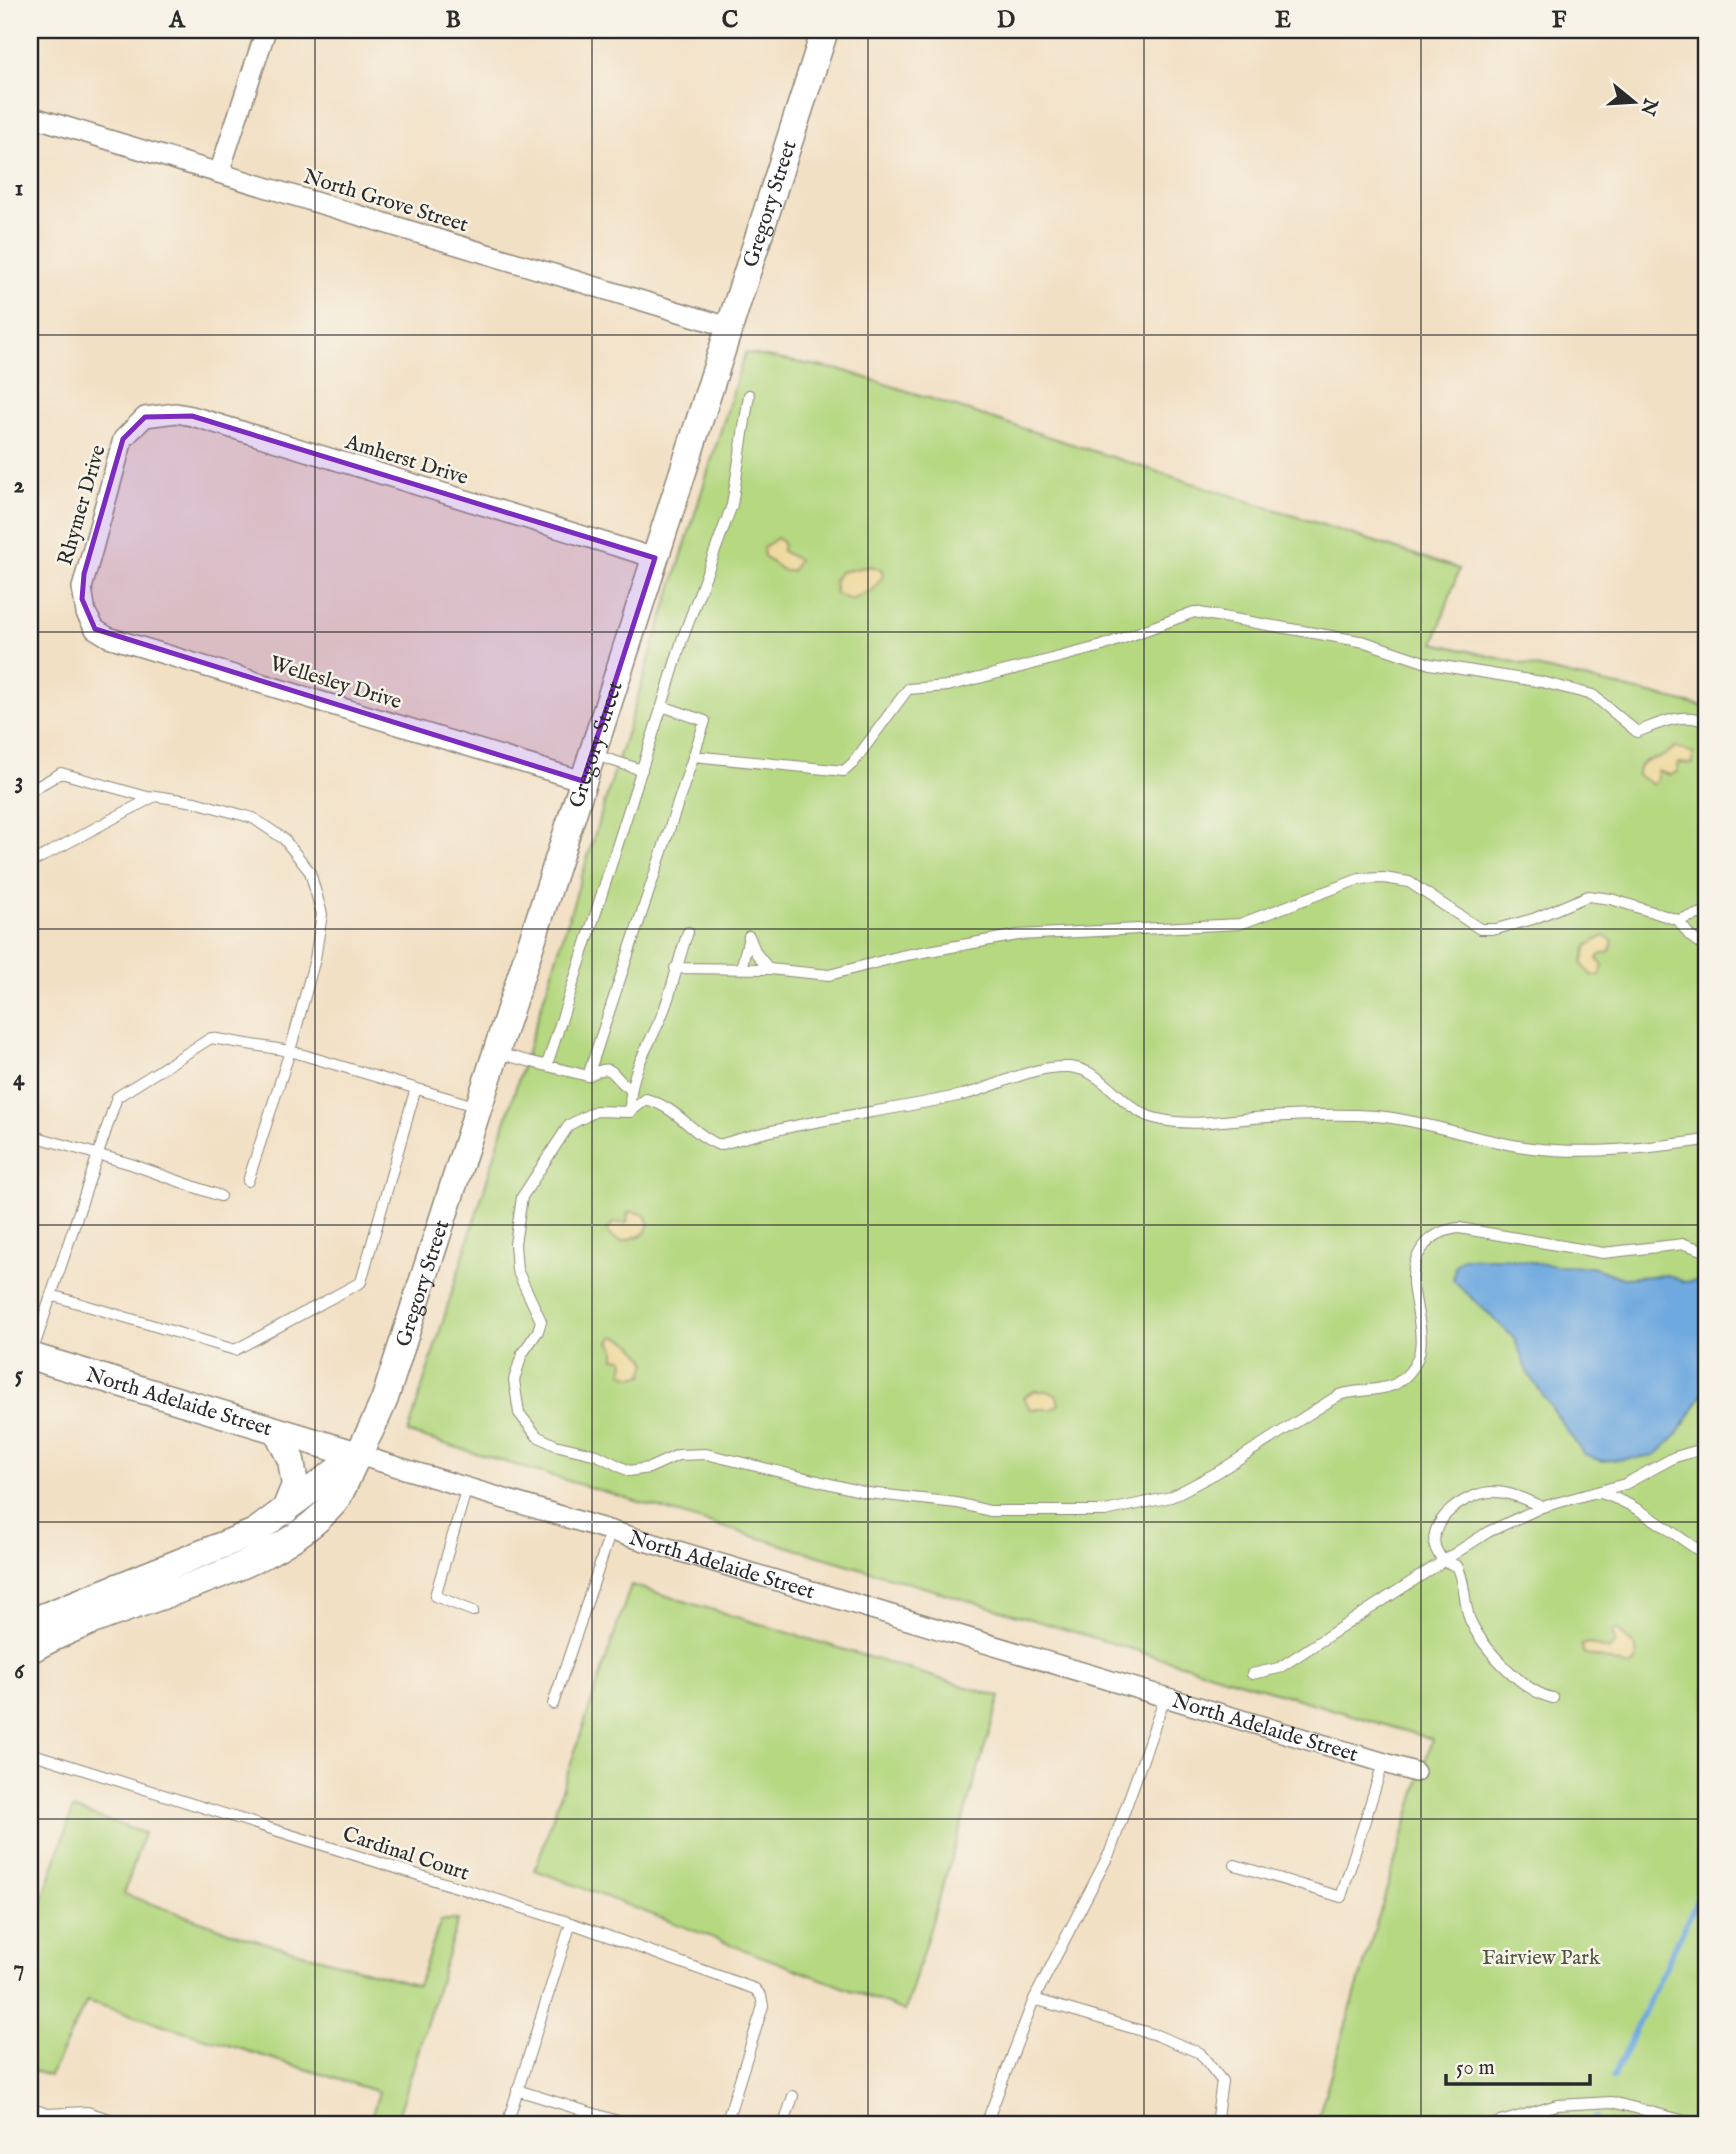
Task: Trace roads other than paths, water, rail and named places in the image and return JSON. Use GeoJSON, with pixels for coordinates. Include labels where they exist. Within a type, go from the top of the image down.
{"type":"FeatureCollection","features":[{"type":"Feature","properties":{"kind":"main road","name":"Gregory Street"},"geometry":{"type":"LineString","coordinates":[[30,1650],[258,1558],[295,1537],[335,1502],[385,1398],[825,30]]}},
{"type":"Feature","properties":{"kind":"main road","name":"North Adelaide Street"},"geometry":{"type":"LineString","coordinates":[[30,1356],[358,1455]]}},
{"type":"Feature","properties":{"kind":"main road"},"geometry":{"type":"LineString","coordinates":[[277,1431],[291,1460],[295,1485],[283,1513]]}},
{"type":"Feature","properties":{"kind":"main road","name":"Gregory Street"},"geometry":{"type":"LineString","coordinates":[[30,1622],[255,1532],[358,1455]]}},
{"type":"Feature","properties":{"kind":"street"},"geometry":{"type":"LineString","coordinates":[[219,173],[266,30]]}},
{"type":"Feature","properties":{"kind":"street","name":"North Grove Street"},"geometry":{"type":"LineString","coordinates":[[30,116],[729,327]]}},
{"type":"Feature","properties":{"kind":"street","name":"Amherst Drive"},"geometry":{"type":"LineString","coordinates":[[145,417],[176,413],[192,416],[655,558]]}},
{"type":"Feature","properties":{"kind":"street","name":"Rhymer Drive"},"geometry":{"type":"LineString","coordinates":[[86,613],[82,598],[83,574],[123,439],[145,417]]}},
{"type":"Feature","properties":{"kind":"street","name":"Wellesley Drive"},"geometry":{"type":"LineString","coordinates":[[86,613],[95,629],[108,637],[583,781]]}},
{"type":"Feature","properties":{"kind":"street","name":"North Adelaide Street"},"geometry":{"type":"LineString","coordinates":[[358,1455],[1415,1772]]}},
{"type":"Feature","properties":{"kind":"lane"},"geometry":{"type":"LineString","coordinates":[[547,1065],[682,640],[732,505],[749,395]]}},
{"type":"Feature","properties":{"kind":"lane"},"geometry":{"type":"LineString","coordinates":[[694,757],[844,771],[853,763],[908,689],[948,686],[1089,649],[1195,612],[1365,642],[1430,664],[1542,682],[1593,695],[1637,732],[1668,721],[1696,717],[1706,722]]}},
{"type":"Feature","properties":{"kind":"lane"},"geometry":{"type":"LineString","coordinates":[[588,1076],[705,721],[662,706]]}},
{"type":"Feature","properties":{"kind":"lane"},"geometry":{"type":"LineString","coordinates":[[592,754],[642,770]]}},
{"type":"Feature","properties":{"kind":"lane"},"geometry":{"type":"LineString","coordinates":[[30,791],[61,773],[151,798],[195,802],[253,818],[284,839],[310,872],[322,914],[314,959],[290,1051],[247,1181]]}},
{"type":"Feature","properties":{"kind":"lane"},"geometry":{"type":"LineString","coordinates":[[30,863],[151,798]]}},
{"type":"Feature","properties":{"kind":"lane"},"geometry":{"type":"LineString","coordinates":[[675,968],[769,970],[829,975],[901,956],[1018,935],[1240,924],[1359,879],[1384,878],[1409,882],[1480,929],[1496,929],[1534,919],[1588,896],[1611,899],[1678,920],[1706,912]]}},
{"type":"Feature","properties":{"kind":"lane"},"geometry":{"type":"LineString","coordinates":[[1678,920],[1690,936],[1706,948]]}},
{"type":"Feature","properties":{"kind":"lane"},"geometry":{"type":"LineString","coordinates":[[630,1112],[629,1087],[643,1051],[662,1016],[688,932]]}},
{"type":"Feature","properties":{"kind":"lane"},"geometry":{"type":"LineString","coordinates":[[741,969],[749,936],[756,953],[769,970]]}},
{"type":"Feature","properties":{"kind":"lane"},"geometry":{"type":"LineString","coordinates":[[30,1356],[117,1097],[211,1038],[290,1051],[415,1091],[478,1107]]}},
{"type":"Feature","properties":{"kind":"lane"},"geometry":{"type":"LineString","coordinates":[[496,1052],[588,1076],[603,1068],[610,1069],[629,1087]]}},
{"type":"Feature","properties":{"kind":"lane"},"geometry":{"type":"LineString","coordinates":[[1706,1140],[1560,1151],[1530,1148],[1377,1116],[1295,1116],[1206,1123],[1153,1118],[1089,1071],[1067,1067],[1028,1071],[982,1089],[921,1104],[817,1119],[766,1130],[719,1145],[704,1139],[687,1120],[663,1104],[646,1099],[630,1112],[596,1111],[569,1125],[522,1197],[515,1244],[517,1270],[541,1321],[538,1331],[522,1354],[514,1380],[519,1413],[537,1436],[555,1445],[597,1455],[629,1471],[649,1468],[678,1455],[706,1454],[868,1493],[957,1503],[990,1511],[1105,1511],[1171,1497],[1218,1472],[1339,1395],[1357,1389],[1395,1385],[1410,1370],[1420,1351],[1421,1318],[1413,1284],[1415,1267],[1429,1237],[1441,1230],[1459,1228],[1603,1253],[1684,1244],[1706,1251]]}},
{"type":"Feature","properties":{"kind":"lane"},"geometry":{"type":"LineString","coordinates":[[51,1295],[235,1350],[361,1282],[415,1091]]}},
{"type":"Feature","properties":{"kind":"lane"},"geometry":{"type":"LineString","coordinates":[[30,1135],[220,1196]]}},
{"type":"Feature","properties":{"kind":"lane"},"geometry":{"type":"LineString","coordinates":[[1252,1674],[1279,1668],[1488,1532],[1542,1507],[1638,1478],[1675,1457],[1706,1448]]}},
{"type":"Feature","properties":{"kind":"lane"},"geometry":{"type":"LineString","coordinates":[[467,1487],[435,1596],[473,1611]]}},
{"type":"Feature","properties":{"kind":"lane"},"geometry":{"type":"LineString","coordinates":[[1542,1507],[1515,1495],[1492,1491],[1467,1500],[1446,1513],[1437,1526],[1434,1545],[1443,1561],[1457,1566],[1462,1575],[1471,1621],[1486,1643],[1522,1685],[1539,1695],[1553,1698]]}},
{"type":"Feature","properties":{"kind":"lane"},"geometry":{"type":"LineString","coordinates":[[1597,1492],[1622,1499],[1706,1555]]}},
{"type":"Feature","properties":{"kind":"lane"},"geometry":{"type":"LineString","coordinates":[[553,1704],[611,1531]]}},
{"type":"Feature","properties":{"kind":"lane"},"geometry":{"type":"LineString","coordinates":[[986,2124],[1034,2000],[1110,1852],[1164,1697]]}},
{"type":"Feature","properties":{"kind":"lane","name":"Cardinal Court"},"geometry":{"type":"LineString","coordinates":[[30,1753],[571,1923],[755,1989],[761,1996],[763,2006],[726,2124]]}},
{"type":"Feature","properties":{"kind":"lane"},"geometry":{"type":"LineString","coordinates":[[1235,1865],[1341,1897],[1383,1763]]}},
{"type":"Feature","properties":{"kind":"lane"},"geometry":{"type":"LineString","coordinates":[[506,2124],[571,1923]]}},
{"type":"Feature","properties":{"kind":"lane"},"geometry":{"type":"LineString","coordinates":[[1034,2000],[1156,2035],[1200,2053],[1222,2081],[1216,2124]]}},
{"type":"Feature","properties":{"kind":"lane"},"geometry":{"type":"LineString","coordinates":[[517,2090],[627,2124]]}},
{"type":"Feature","properties":{"kind":"lane"},"geometry":{"type":"LineString","coordinates":[[784,2124],[793,2096]]}},
{"type":"Feature","properties":{"kind":"lane"},"geometry":{"type":"LineString","coordinates":[[1494,2124],[1557,2105],[1612,2102],[1697,2124]]}},
{"type":"Feature","properties":{"kind":"lane"},"geometry":{"type":"LineString","coordinates":[[30,2108],[47,2114],[88,2112],[125,2124]]}},
{"type":"Feature","properties":{"kind":"water"},"geometry":{"type":"Polygon","coordinates":[[[1463,1258],[1504,1258],[1557,1266],[1592,1267],[1623,1278],[1667,1275],[1684,1282],[1706,1280],[1705,1390],[1678,1434],[1650,1457],[1602,1461],[1584,1454],[1527,1372],[1515,1339],[1453,1280],[1455,1265],[1463,1258]]]}},
{"type":"Feature","properties":{"kind":"waterway"},"geometry":{"type":"LineString","coordinates":[[1613,2078],[1697,1900]]}},
{"type":"Feature","properties":{"kind":"waterway"},"geometry":{"type":"LineString","coordinates":[[1592,2124],[1595,2117]]}},
{"type":"Feature","properties":{"kind":"park label","name":"Fairview Park"},"geometry":{"type":"Point","coordinates":[1541,1957]}}]}
